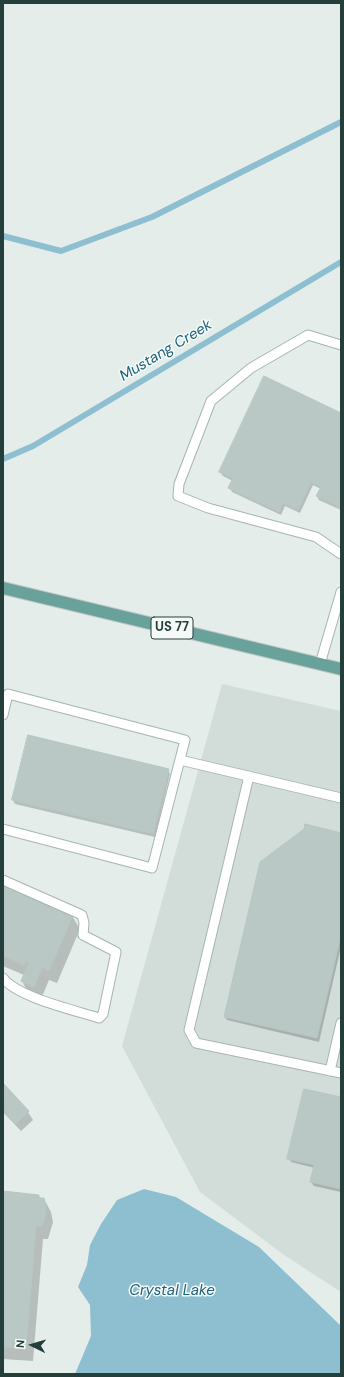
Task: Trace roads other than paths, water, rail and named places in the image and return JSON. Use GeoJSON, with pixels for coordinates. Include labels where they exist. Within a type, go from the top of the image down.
{"type":"FeatureCollection","features":[{"type":"Feature","properties":{"kind":"main road","name":"US 77"},"geometry":{"type":"LineString","coordinates":[[3,588],[341,669]]}},
{"type":"Feature","properties":{"kind":"lane"},"geometry":{"type":"LineString","coordinates":[[341,345],[308,334],[251,368],[211,401],[179,484],[178,496],[208,508],[316,537],[341,554]]}},
{"type":"Feature","properties":{"kind":"lane"},"geometry":{"type":"LineString","coordinates":[[320,664],[341,592]]}},
{"type":"Feature","properties":{"kind":"lane"},"geometry":{"type":"LineString","coordinates":[[3,715],[8,694],[185,740],[152,868],[3,829]]}},
{"type":"Feature","properties":{"kind":"lane"},"geometry":{"type":"LineString","coordinates":[[180,760],[341,798]]}},
{"type":"Feature","properties":{"kind":"lane"},"geometry":{"type":"LineString","coordinates":[[249,776],[189,1030],[196,1043],[341,1073]]}},
{"type":"Feature","properties":{"kind":"lane"},"geometry":{"type":"LineString","coordinates":[[3,880],[82,915],[84,923],[83,935],[116,952],[104,1014],[98,1018],[20,992],[8,984],[3,978]]}},
{"type":"Feature","properties":{"kind":"lane"},"geometry":{"type":"LineString","coordinates":[[330,1071],[341,1023]]}},
{"type":"Feature","properties":{"kind":"water","name":"Crystal Lake"},"geometry":{"type":"Polygon","coordinates":[[[144,1189],[176,1197],[259,1247],[341,1326],[341,1374],[75,1374],[91,1336],[90,1305],[78,1287],[87,1265],[90,1245],[101,1224],[117,1200],[144,1189]]]}},
{"type":"Feature","properties":{"kind":"waterway"},"geometry":{"type":"LineString","coordinates":[[3,236],[61,251],[152,217],[341,122]]}},
{"type":"Feature","properties":{"kind":"waterway","name":"Mustang Creek"},"geometry":{"type":"LineString","coordinates":[[3,459],[33,446],[341,262]]}}]}
